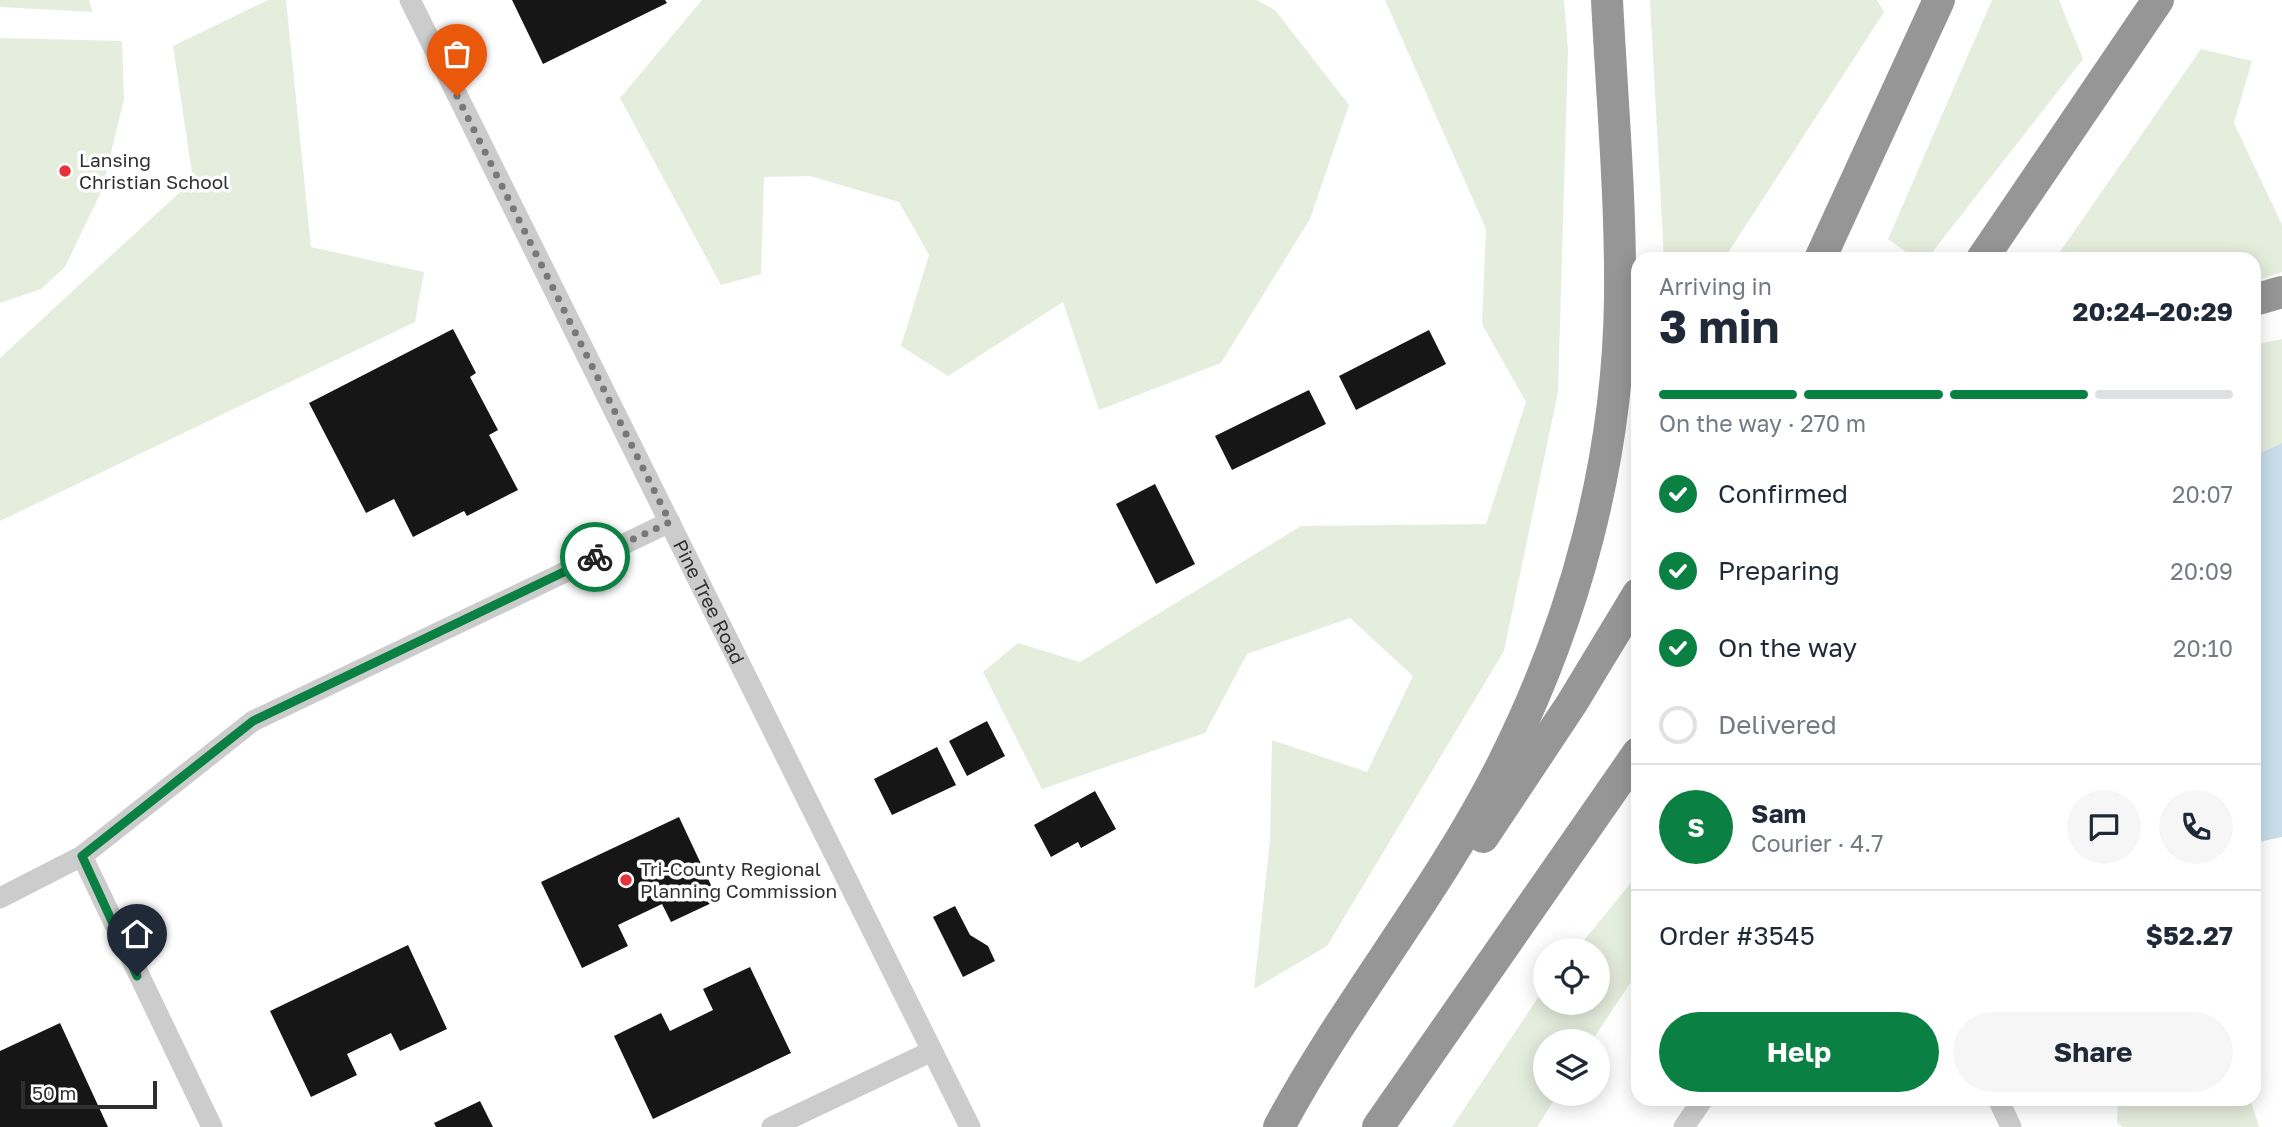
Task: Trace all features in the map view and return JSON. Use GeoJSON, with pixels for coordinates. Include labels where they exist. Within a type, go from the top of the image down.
{"type":"FeatureCollection","features":[{"type":"Feature","properties":{"kind":"highway"},"geometry":{"type":"LineString","coordinates":[[1279,1127],[1314,1063],[1435,880],[1501,766],[1546,670],[1576,585],[1600,492],[1610,418],[1620,299],[1607,0]]}},
{"type":"Feature","properties":{"kind":"highway"},"geometry":{"type":"LineString","coordinates":[[1823,252],[1939,0]]}},
{"type":"Feature","properties":{"kind":"highway"},"geometry":{"type":"LineString","coordinates":[[1987,252],[2158,0]]}},
{"type":"Feature","properties":{"kind":"highway"},"geometry":{"type":"LineString","coordinates":[[2261,298],[2282,292]]}},
{"type":"Feature","properties":{"kind":"highway"},"geometry":{"type":"LineString","coordinates":[[1285,1127],[1565,714],[1631,606]]}},
{"type":"Feature","properties":{"kind":"highway"},"geometry":{"type":"LineString","coordinates":[[1378,1127],[1631,763]]}},
{"type":"Feature","properties":{"kind":"highway"},"geometry":{"type":"LineString","coordinates":[[1498,953],[1631,794]]}},
{"type":"Feature","properties":{"kind":"street","name":"Pine Tree Road"},"geometry":{"type":"LineString","coordinates":[[410,0],[970,1127]]}},
{"type":"Feature","properties":{"kind":"street"},"geometry":{"type":"LineString","coordinates":[[0,898],[82,856],[253,721],[670,522]]}},
{"type":"Feature","properties":{"kind":"street"},"geometry":{"type":"LineString","coordinates":[[82,856],[212,1127]]}},
{"type":"Feature","properties":{"kind":"street"},"geometry":{"type":"LineString","coordinates":[[772,1127],[932,1051]]}},
{"type":"Feature","properties":{"kind":"street"},"geometry":{"type":"LineString","coordinates":[[1684,1127],[1698,1106]]}},
{"type":"Feature","properties":{"kind":"street"},"geometry":{"type":"LineString","coordinates":[[2001,1106],[2011,1127]]}},
{"type":"Feature","properties":{"kind":"green space"},"geometry":{"type":"Polygon","coordinates":[[[0,0],[89,0],[93,12],[0,7],[0,0]]]}},
{"type":"Feature","properties":{"kind":"green space"},"geometry":{"type":"Polygon","coordinates":[[[268,0],[286,0],[311,247],[424,272],[415,322],[0,521],[0,358],[193,180],[173,46],[268,0]]]}},
{"type":"Feature","properties":{"kind":"green space"},"geometry":{"type":"Polygon","coordinates":[[[702,0],[1257,0],[1275,10],[1349,105],[1310,219],[1221,363],[1099,410],[1063,302],[948,376],[901,346],[929,255],[899,202],[810,176],[764,177],[761,274],[721,285],[620,98],[702,0]]]}},
{"type":"Feature","properties":{"kind":"green space"},"geometry":{"type":"Polygon","coordinates":[[[1385,0],[1564,0],[1568,50],[1558,392],[1504,651],[1327,946],[1254,989],[1270,840],[1272,740],[1367,772],[1413,676],[1350,618],[1247,654],[1205,733],[1042,789],[983,672],[1018,643],[1080,662],[1301,526],[1486,524],[1526,402],[1482,324],[1486,229],[1385,0]]]}},
{"type":"Feature","properties":{"kind":"green space"},"geometry":{"type":"Polygon","coordinates":[[[1650,0],[1877,0],[1884,12],[1729,252],[1664,252],[1650,0]]]}},
{"type":"Feature","properties":{"kind":"green space"},"geometry":{"type":"Polygon","coordinates":[[[1992,0],[2059,0],[2083,59],[1932,252],[1906,252],[1888,239],[1992,0]]]}},
{"type":"Feature","properties":{"kind":"green space","name":"Lansing Christian School"},"geometry":{"type":"Polygon","coordinates":[[[0,38],[122,41],[124,99],[102,190],[65,267],[41,289],[0,303],[0,38]]]}},
{"type":"Feature","properties":{"kind":"green space"},"geometry":{"type":"Polygon","coordinates":[[[2201,49],[2252,61],[2234,123],[2282,225],[2282,272],[2261,280],[2261,252],[2060,252],[2201,49]]]}},
{"type":"Feature","properties":{"kind":"green space"},"geometry":{"type":"Polygon","coordinates":[[[2282,339],[2282,443],[2261,453],[2261,344],[2282,339]]]}},
{"type":"Feature","properties":{"kind":"green space"},"geometry":{"type":"Polygon","coordinates":[[[1631,883],[1631,982],[1610,1014],[1610,938],[1586,938],[1631,883]]]}},
{"type":"Feature","properties":{"kind":"green space"},"geometry":{"type":"Polygon","coordinates":[[[1533,1005],[1533,1015],[1609,1015],[1600,1029],[1533,1029],[1533,1106],[1550,1106],[1537,1127],[1452,1127],[1533,1005]]]}},
{"type":"Feature","properties":{"kind":"green space"},"geometry":{"type":"Polygon","coordinates":[[[2118,1106],[2252,1106],[2259,1127],[2123,1127],[2117,1123],[2118,1106]]]}},
{"type":"Feature","properties":{"kind":"water"},"geometry":{"type":"Polygon","coordinates":[[[2282,443],[2282,837],[2261,842],[2261,453],[2282,443]]]}},
{"type":"Feature","properties":{"kind":"building"},"geometry":{"type":"Polygon","coordinates":[[[512,0],[665,0],[667,3],[543,64],[512,0]]]}},
{"type":"Feature","properties":{"kind":"building"},"geometry":{"type":"Polygon","coordinates":[[[453,329],[476,373],[470,377],[498,430],[489,435],[518,490],[467,516],[464,511],[413,537],[394,499],[366,513],[309,403],[453,329]]]}},
{"type":"Feature","properties":{"kind":"building"},"geometry":{"type":"Polygon","coordinates":[[[1429,330],[1446,364],[1356,410],[1339,376],[1429,330]]]}},
{"type":"Feature","properties":{"kind":"building"},"geometry":{"type":"Polygon","coordinates":[[[1309,390],[1326,424],[1232,470],[1215,436],[1309,390]]]}},
{"type":"Feature","properties":{"kind":"building"},"geometry":{"type":"Polygon","coordinates":[[[1155,484],[1195,564],[1156,584],[1116,504],[1155,484]]]}},
{"type":"Feature","properties":{"kind":"building"},"geometry":{"type":"Polygon","coordinates":[[[987,721],[1005,756],[967,776],[949,741],[987,721]]]}},
{"type":"Feature","properties":{"kind":"building"},"geometry":{"type":"Polygon","coordinates":[[[937,747],[956,785],[892,815],[874,779],[937,747]]]}},
{"type":"Feature","properties":{"kind":"building"},"geometry":{"type":"Polygon","coordinates":[[[1095,791],[1116,829],[1081,848],[1078,842],[1051,857],[1034,825],[1095,791]]]}},
{"type":"Feature","properties":{"kind":"building"},"geometry":{"type":"Polygon","coordinates":[[[679,817],[718,900],[671,922],[662,904],[618,925],[628,946],[582,968],[541,882],[679,817]]]}},
{"type":"Feature","properties":{"kind":"building"},"geometry":{"type":"Polygon","coordinates":[[[955,906],[970,935],[988,946],[995,961],[963,977],[933,917],[955,906]]]}},
{"type":"Feature","properties":{"kind":"building"},"geometry":{"type":"Polygon","coordinates":[[[408,945],[447,1029],[400,1051],[391,1033],[347,1054],[357,1075],[311,1097],[270,1011],[408,945]]]}},
{"type":"Feature","properties":{"kind":"building"},"geometry":{"type":"Polygon","coordinates":[[[750,967],[791,1053],[653,1119],[614,1036],[661,1013],[670,1031],[713,1010],[703,989],[750,967]]]}},
{"type":"Feature","properties":{"kind":"building"},"geometry":{"type":"Polygon","coordinates":[[[60,1023],[108,1127],[0,1127],[0,1051],[60,1023]]]}},
{"type":"Feature","properties":{"kind":"building"},"geometry":{"type":"Polygon","coordinates":[[[480,1101],[493,1127],[436,1127],[434,1123],[480,1101]]]}},
{"type":"Feature","properties":{"kind":"way so far"},"geometry":{"type":"LineString","coordinates":[[457,96],[670,522],[595,557]]}},
{"type":"Feature","properties":{"kind":"place","name":"Lansing Christian School"},"geometry":{"type":"Point","coordinates":[65,171]}},
{"type":"Feature","properties":{"kind":"place","name":"Tri-County Regional Planning Commission"},"geometry":{"type":"Point","coordinates":[626,880]}},
{"type":"Feature","properties":{"kind":"route"},"geometry":{"type":"LineString","coordinates":[[137,976],[82,856],[253,721],[595,557]]}}]}
